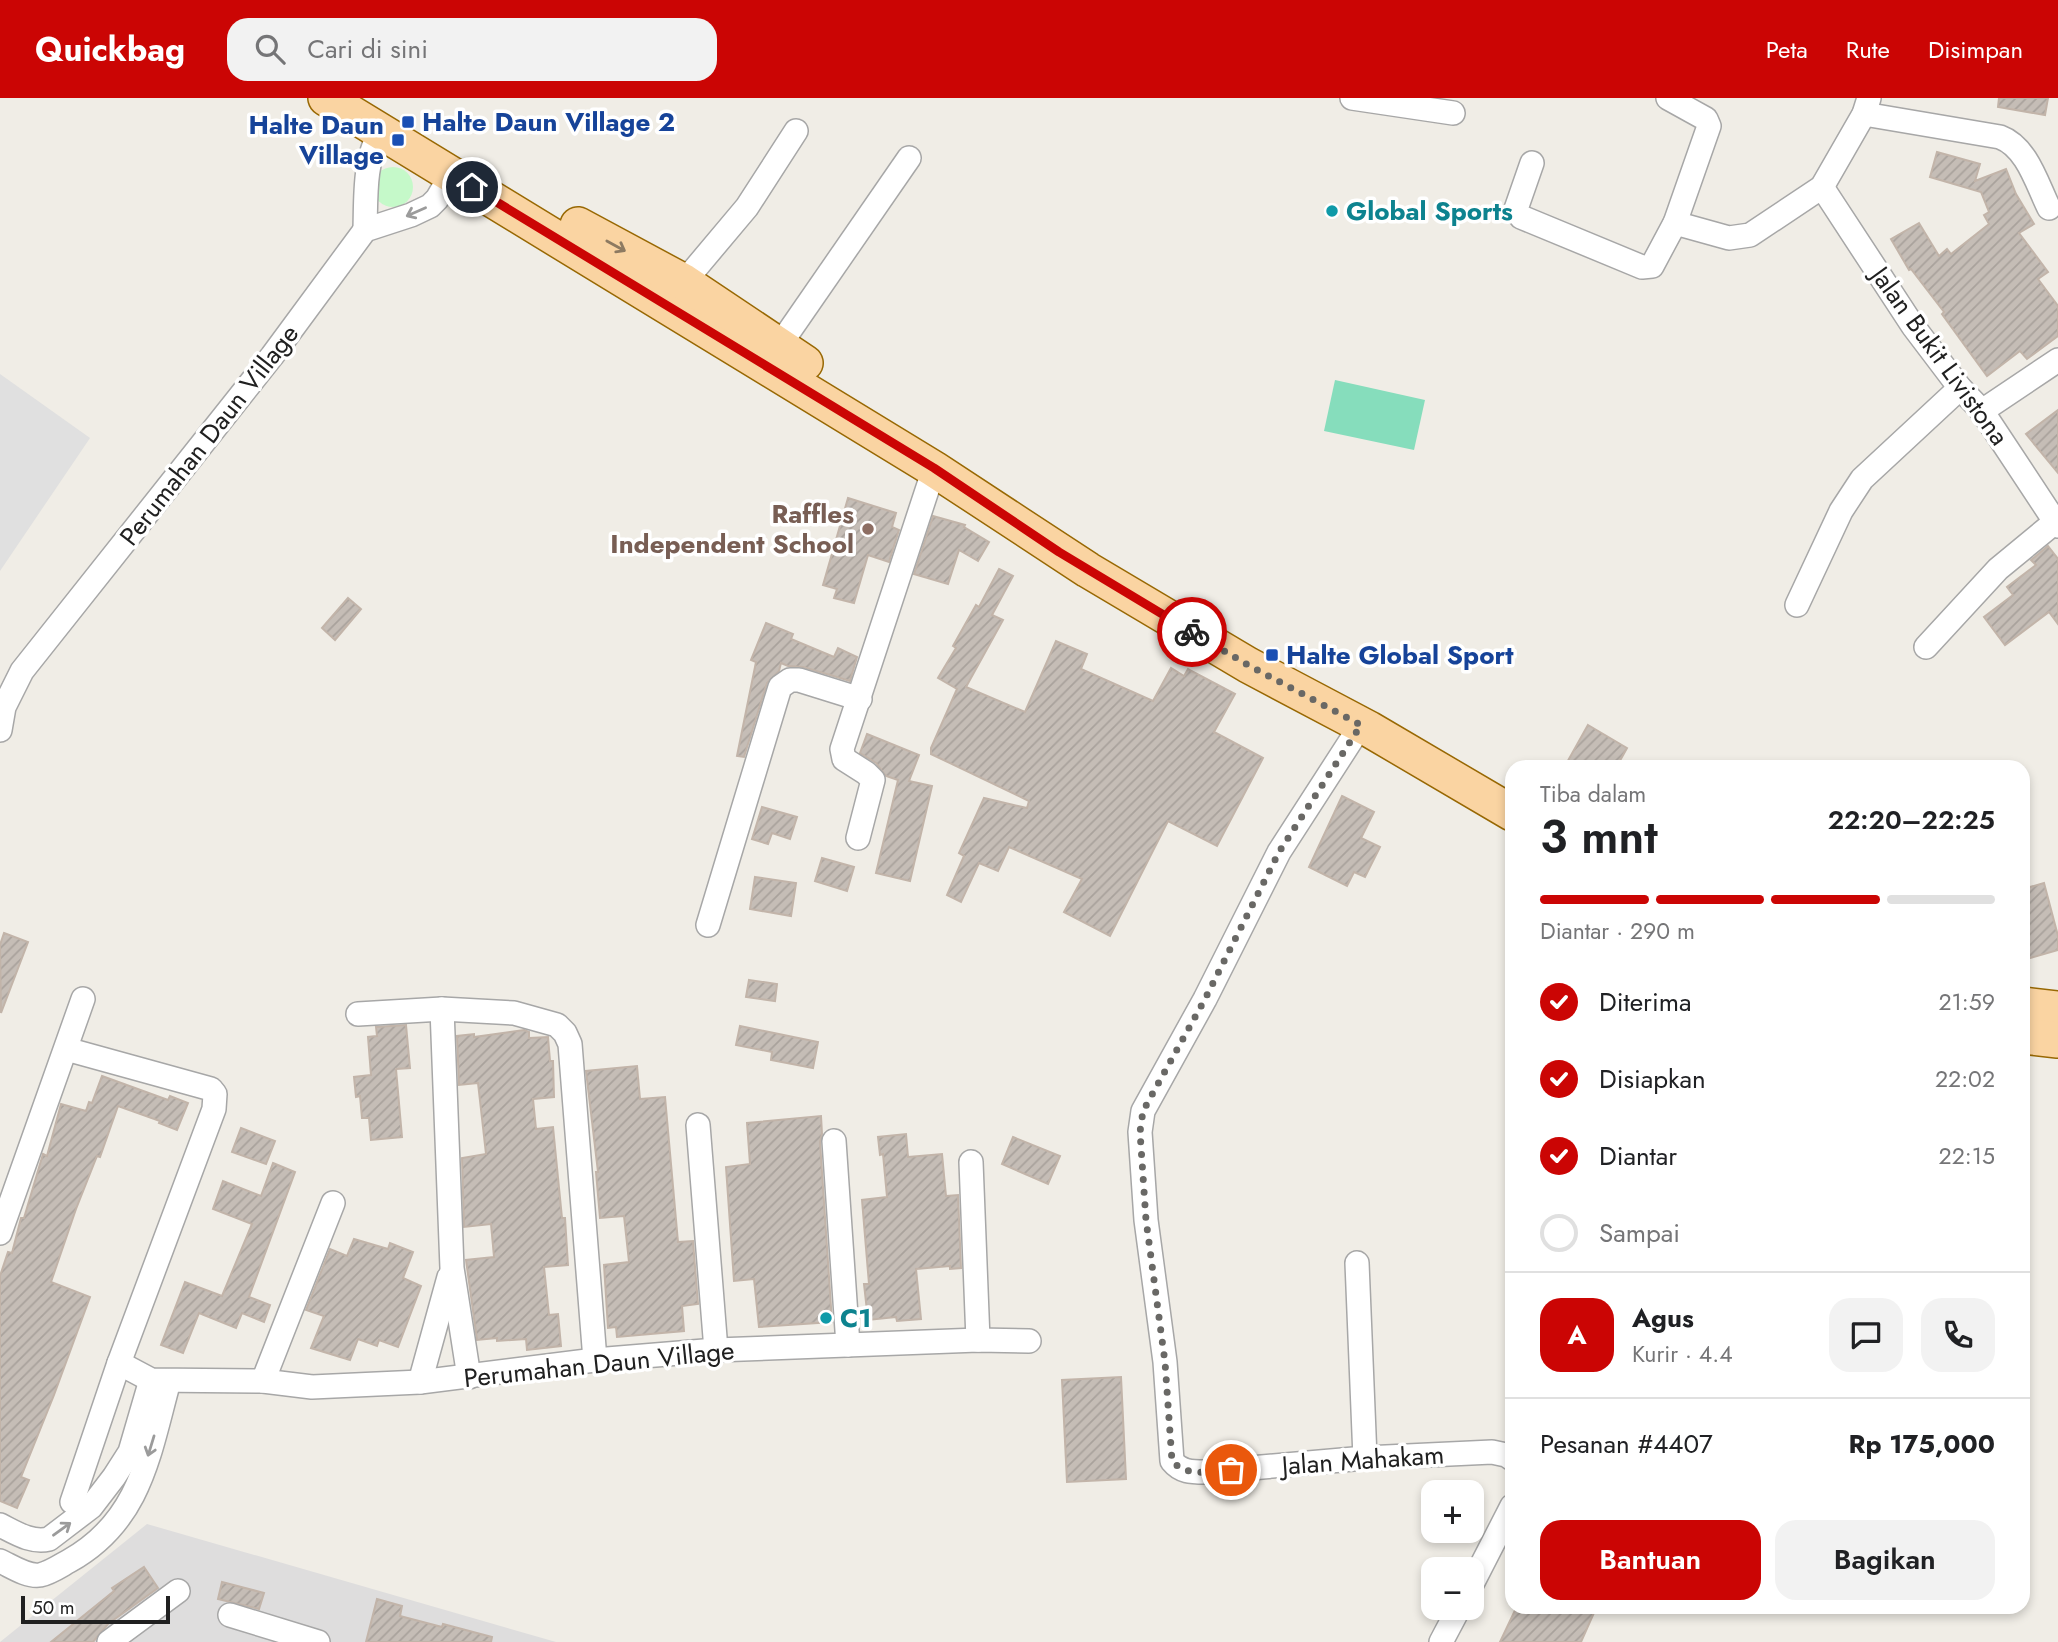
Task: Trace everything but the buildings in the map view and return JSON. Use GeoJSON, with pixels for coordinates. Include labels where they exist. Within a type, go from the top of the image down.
{"type":"FeatureCollection","features":[{"type":"Feature","properties":{"kind":"main road"},"geometry":{"type":"LineString","coordinates":[[326,98],[379,113],[457,166],[513,210],[934,468],[1088,570],[1248,665],[1381,729],[1505,782]]}},
{"type":"Feature","properties":{"kind":"main road"},"geometry":{"type":"LineString","coordinates":[[457,166],[538,203],[684,282],[1059,535],[1381,729],[1505,809]]}},
{"type":"Feature","properties":{"kind":"main road"},"geometry":{"type":"LineString","coordinates":[[2030,1006],[2058,1009]]}},
{"type":"Feature","properties":{"kind":"main road"},"geometry":{"type":"LineString","coordinates":[[2030,1036],[2058,1040]]}},
{"type":"Feature","properties":{"kind":"street"},"geometry":{"type":"LineString","coordinates":[[1352,98],[1453,113]]}},
{"type":"Feature","properties":{"kind":"street"},"geometry":{"type":"LineString","coordinates":[[1532,163],[1516,209],[1521,217],[1642,267],[1653,266],[1675,223],[1709,126],[1706,119],[1668,98]]}},
{"type":"Feature","properties":{"kind":"street"},"geometry":{"type":"LineString","coordinates":[[1675,223],[1728,238],[1750,235],[1822,187],[1866,106],[2010,141],[2022,154],[2049,208]]}},
{"type":"Feature","properties":{"kind":"street"},"geometry":{"type":"LineString","coordinates":[[379,113],[365,176],[365,230],[430,206],[457,166]]}},
{"type":"Feature","properties":{"kind":"street"},"geometry":{"type":"LineString","coordinates":[[684,282],[747,207],[796,131]]}},
{"type":"Feature","properties":{"kind":"street"},"geometry":{"type":"LineString","coordinates":[[779,346],[909,158]]}},
{"type":"Feature","properties":{"kind":"street","name":"Jalan Bukit Livistona"},"geometry":{"type":"LineString","coordinates":[[1822,187],[1913,326],[1982,411],[2057,524]]}},
{"type":"Feature","properties":{"kind":"street","name":"Perumahan Daun Village"},"geometry":{"type":"LineString","coordinates":[[0,730],[4,707],[22,671],[272,356],[365,230]]}},
{"type":"Feature","properties":{"kind":"street"},"geometry":{"type":"LineString","coordinates":[[1982,411],[2058,360]]}},
{"type":"Feature","properties":{"kind":"street"},"geometry":{"type":"LineString","coordinates":[[1797,605],[1841,511],[1862,479],[1961,388]]}},
{"type":"Feature","properties":{"kind":"street"},"geometry":{"type":"LineString","coordinates":[[858,838],[873,780],[844,759],[842,749],[934,468]]}},
{"type":"Feature","properties":{"kind":"street"},"geometry":{"type":"LineString","coordinates":[[1926,647],[1998,569],[2057,524]]}},
{"type":"Feature","properties":{"kind":"street"},"geometry":{"type":"LineString","coordinates":[[708,925],[780,687],[790,680],[799,680],[860,699]]}},
{"type":"Feature","properties":{"kind":"street","name":"Jalan Mahakam"},"geometry":{"type":"LineString","coordinates":[[1381,729],[1279,852],[1205,999],[1143,1111],[1140,1132],[1146,1220],[1165,1362],[1172,1461],[1178,1468],[1188,1472],[1205,1472],[1365,1458],[1492,1452],[1505,1455]]}},
{"type":"Feature","properties":{"kind":"street"},"geometry":{"type":"LineString","coordinates":[[0,1233],[83,999]]}},
{"type":"Feature","properties":{"kind":"street"},"geometry":{"type":"LineString","coordinates":[[442,1009],[452,1269],[469,1377]]}},
{"type":"Feature","properties":{"kind":"street"},"geometry":{"type":"LineString","coordinates":[[358,1014],[442,1009],[514,1013],[557,1025],[565,1034],[569,1044],[595,1360]]}},
{"type":"Feature","properties":{"kind":"street"},"geometry":{"type":"LineString","coordinates":[[66,1049],[211,1089],[215,1094],[214,1109],[119,1363],[72,1502]]}},
{"type":"Feature","properties":{"kind":"street"},"geometry":{"type":"LineString","coordinates":[[698,1125],[716,1350]]}},
{"type":"Feature","properties":{"kind":"street"},"geometry":{"type":"LineString","coordinates":[[834,1141],[848,1345]]}},
{"type":"Feature","properties":{"kind":"street"},"geometry":{"type":"LineString","coordinates":[[971,1162],[978,1340]]}},
{"type":"Feature","properties":{"kind":"street"},"geometry":{"type":"LineString","coordinates":[[263,1381],[332,1203]]}},
{"type":"Feature","properties":{"kind":"street"},"geometry":{"type":"LineString","coordinates":[[1356,1262],[1365,1458]]}},
{"type":"Feature","properties":{"kind":"street"},"geometry":{"type":"LineString","coordinates":[[420,1382],[452,1269]]}},
{"type":"Feature","properties":{"kind":"street","name":"Perumahan Daun Village"},"geometry":{"type":"LineString","coordinates":[[160,1380],[263,1381],[312,1387],[420,1382],[595,1360],[716,1350],[978,1340],[1029,1341]]}},
{"type":"Feature","properties":{"kind":"street"},"geometry":{"type":"LineString","coordinates":[[119,1363],[160,1380]]}},
{"type":"Feature","properties":{"kind":"street"},"geometry":{"type":"LineString","coordinates":[[0,1525],[32,1540],[42,1541],[49,1539],[91,1507],[130,1452],[160,1380]]}},
{"type":"Feature","properties":{"kind":"street"},"geometry":{"type":"LineString","coordinates":[[0,1561],[24,1572],[40,1575],[78,1556],[116,1524],[138,1487],[160,1380]]}},
{"type":"Feature","properties":{"kind":"street"},"geometry":{"type":"LineString","coordinates":[[1484,1561],[1505,1520]]}},
{"type":"Feature","properties":{"kind":"street"},"geometry":{"type":"LineString","coordinates":[[109,1642],[178,1591]]}},
{"type":"Feature","properties":{"kind":"street"},"geometry":{"type":"LineString","coordinates":[[230,1615],[317,1642]]}},
{"type":"Feature","properties":{"kind":"street"},"geometry":{"type":"LineString","coordinates":[[1441,1642],[1453,1620]]}},
{"type":"Feature","properties":{"kind":"shaded area"},"geometry":{"type":"Polygon","coordinates":[[[0,374],[90,438],[0,571],[0,374]]]}},
{"type":"Feature","properties":{"kind":"shaded area"},"geometry":{"type":"Polygon","coordinates":[[[147,1524],[556,1642],[0,1642],[147,1524]]]}},
{"type":"Feature","properties":{"kind":"green space"},"geometry":{"type":"Polygon","coordinates":[[[393,167],[407,173],[413,187],[407,201],[393,207],[379,201],[373,187],[379,173],[393,167]]]}},
{"type":"Feature","properties":{"kind":"green space"},"geometry":{"type":"Polygon","coordinates":[[[1335,380],[1425,400],[1414,450],[1324,431],[1335,380]]]}},
{"type":"Feature","properties":{"kind":"way so far"},"geometry":{"type":"LineString","coordinates":[[1192,632],[1361,725],[1279,852],[1205,999],[1143,1111],[1140,1132],[1146,1220],[1165,1362],[1172,1461],[1178,1468],[1188,1472],[1231,1470]]}},
{"type":"Feature","properties":{"kind":"place","name":"Halte Daun Village 2"},"geometry":{"type":"Point","coordinates":[408,122]}},
{"type":"Feature","properties":{"kind":"place","name":"Halte Daun Village"},"geometry":{"type":"Point","coordinates":[398,140]}},
{"type":"Feature","properties":{"kind":"place","name":"Global Sports"},"geometry":{"type":"Point","coordinates":[1332,211]}},
{"type":"Feature","properties":{"kind":"place","name":"Raffles Independent School"},"geometry":{"type":"Point","coordinates":[868,529]}},
{"type":"Feature","properties":{"kind":"place","name":"Halte Global Sport"},"geometry":{"type":"Point","coordinates":[1272,655]}},
{"type":"Feature","properties":{"kind":"place","name":"C1"},"geometry":{"type":"Point","coordinates":[826,1318]}},
{"type":"Feature","properties":{"kind":"route"},"geometry":{"type":"LineString","coordinates":[[472,187],[934,468],[1059,552],[1192,632]]}}]}
